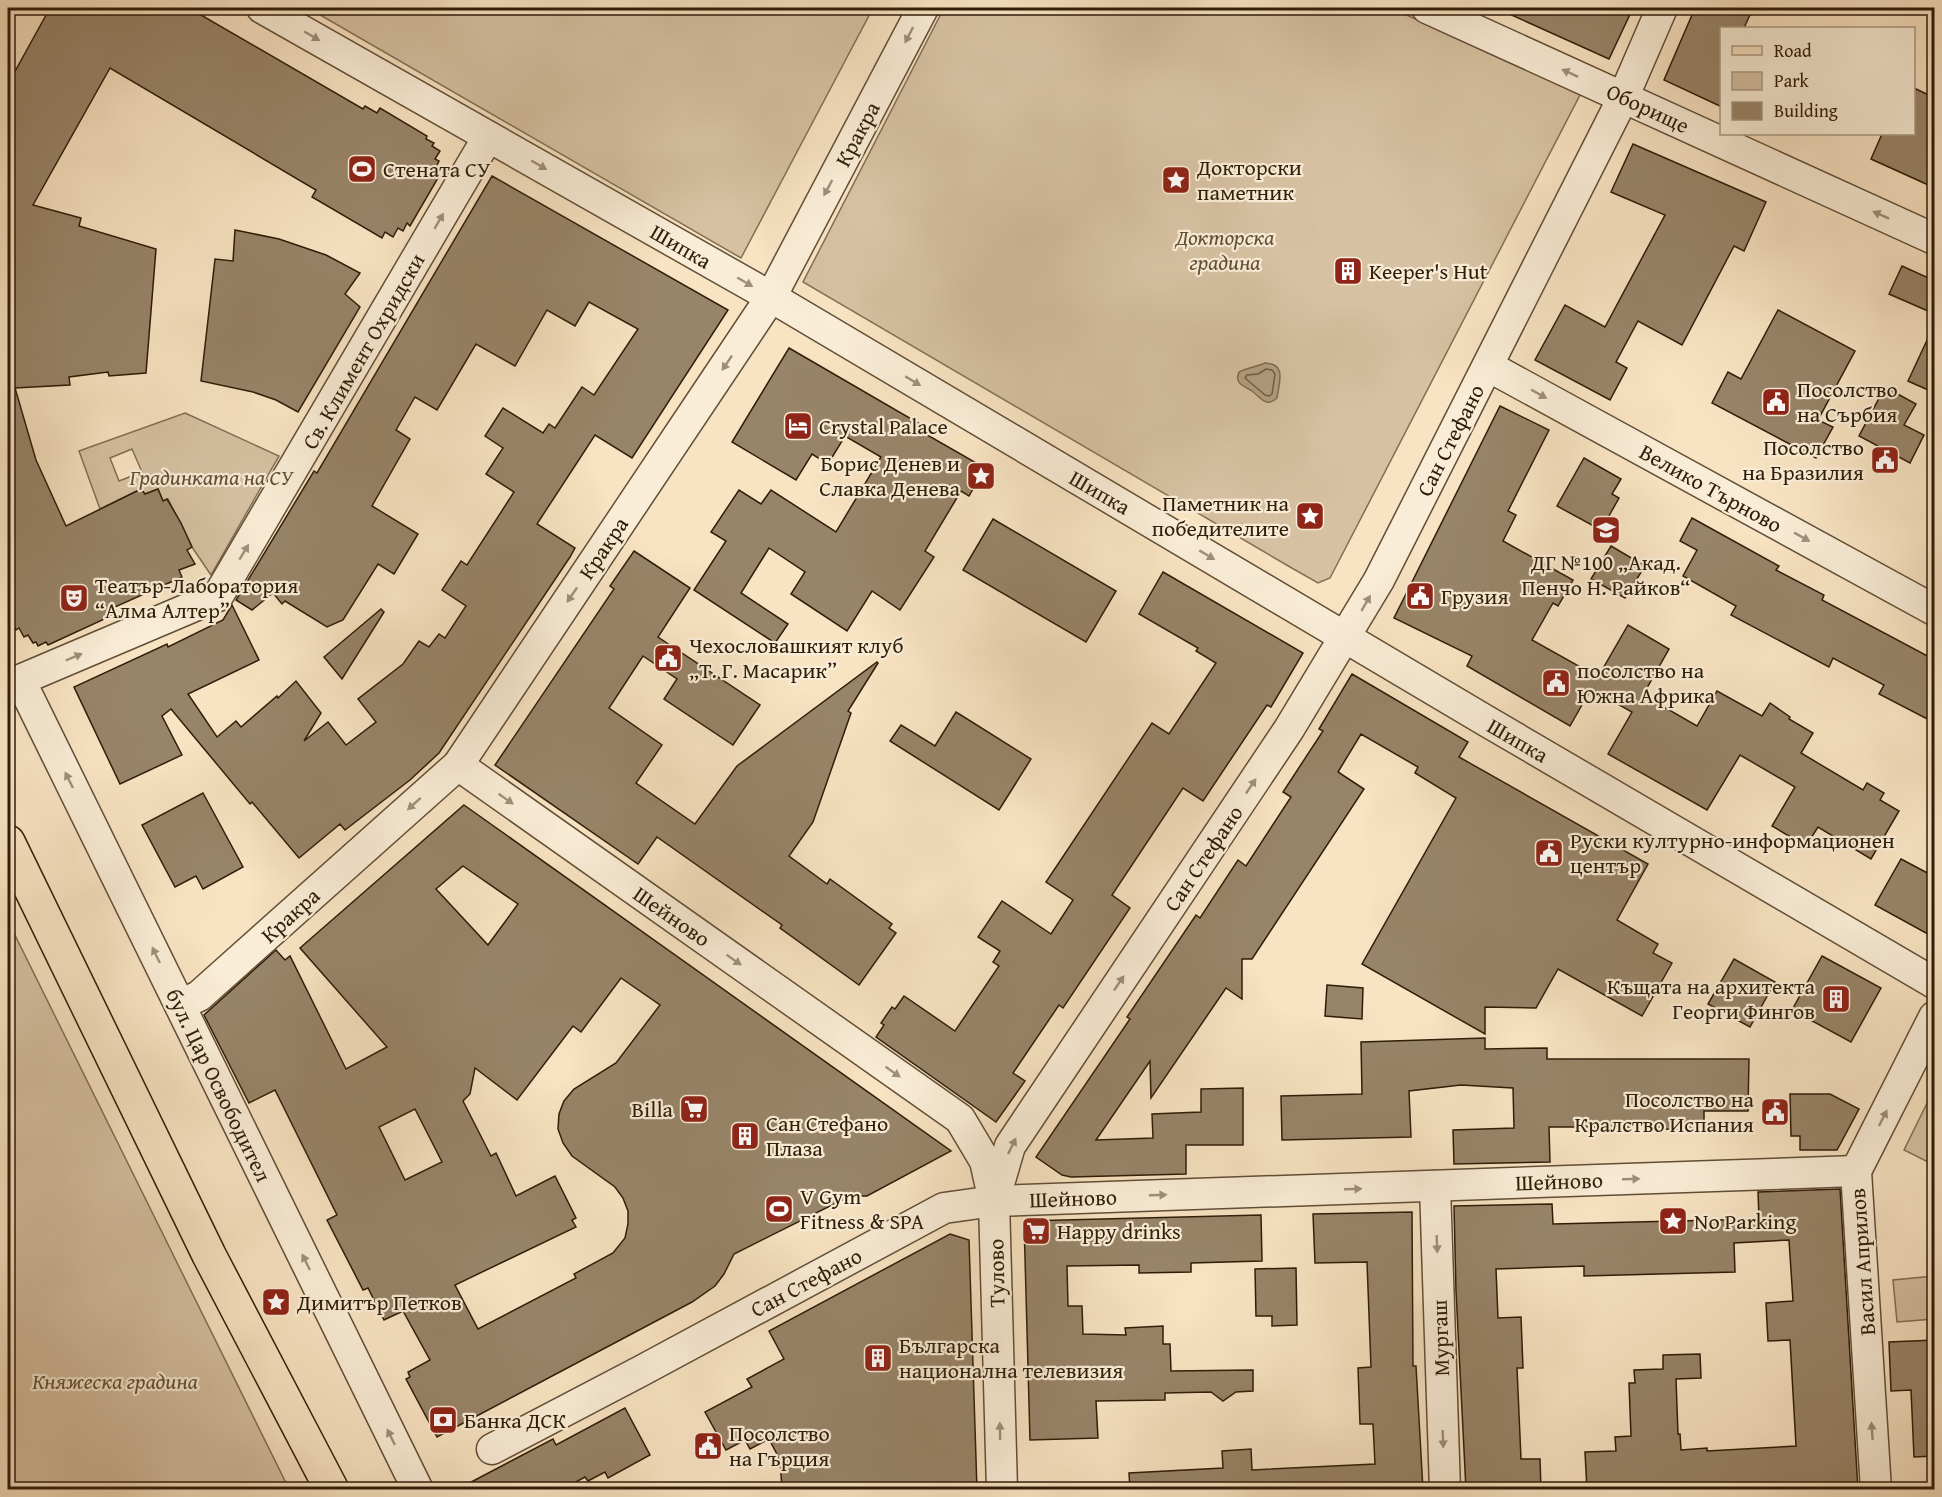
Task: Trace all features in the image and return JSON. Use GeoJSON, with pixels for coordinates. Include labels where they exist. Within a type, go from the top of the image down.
{"type":"FeatureCollection","features":[{"type":"Feature","properties":{"kind":"main road"},"geometry":{"type":"LineString","coordinates":[[8,842],[209,1255],[332,1490]]}},
{"type":"Feature","properties":{"kind":"street","name":"Шипка"},"geometry":{"type":"LineString","coordinates":[[262,8],[771,297],[1346,638],[1935,983]]}},
{"type":"Feature","properties":{"kind":"street","name":"Кракра"},"geometry":{"type":"LineString","coordinates":[[180,1005],[199,996],[458,765],[771,297],[923,8]]}},
{"type":"Feature","properties":{"kind":"street","name":"Оборище"},"geometry":{"type":"LineString","coordinates":[[1427,8],[1935,239]]}},
{"type":"Feature","properties":{"kind":"street","name":"Сан Стефано"},"geometry":{"type":"LineString","coordinates":[[492,1449],[944,1208],[994,1201],[1010,1146],[1289,729],[1379,580],[1623,98],[1662,8]]}},
{"type":"Feature","properties":{"kind":"street","name":"Св. Климент Охридски"},"geometry":{"type":"LineString","coordinates":[[20,680],[218,596],[488,136]]}},
{"type":"Feature","properties":{"kind":"street","name":"Велико Търново"},"geometry":{"type":"LineString","coordinates":[[1488,366],[1935,610]]}},
{"type":"Feature","properties":{"kind":"street","name":"бул. Цар Освободител"},"geometry":{"type":"LineString","coordinates":[[20,680],[418,1490]]}},
{"type":"Feature","properties":{"kind":"street","name":"Шейново"},"geometry":{"type":"LineString","coordinates":[[458,765],[960,1119],[985,1161],[994,1201],[1856,1171]]}},
{"type":"Feature","properties":{"kind":"street","name":"Васил Априлов"},"geometry":{"type":"LineString","coordinates":[[1876,1490],[1856,1171],[1935,1017]]}},
{"type":"Feature","properties":{"kind":"street","name":"Мургаш"},"geometry":{"type":"LineString","coordinates":[[1435,1186],[1445,1490]]}},
{"type":"Feature","properties":{"kind":"street","name":"Тулово"},"geometry":{"type":"LineString","coordinates":[[994,1201],[1002,1490]]}},
{"type":"Feature","properties":{"kind":"green space"},"geometry":{"type":"Polygon","coordinates":[[[308,8],[873,8],[741,258],[308,8]]]}},
{"type":"Feature","properties":{"kind":"green space","name":"Докторска градина"},"geometry":{"type":"Polygon","coordinates":[[[944,8],[1391,8],[1581,93],[1330,578],[1318,583],[803,282],[944,8]]]}},
{"type":"Feature","properties":{"kind":"green space","name":"Градинката на СУ"},"geometry":{"type":"Polygon","coordinates":[[[185,413],[279,456],[211,575],[192,547],[168,499],[163,501],[158,489],[145,494],[141,489],[100,509],[79,451],[185,413]],[[132,449],[110,458],[119,481],[142,472],[132,449]]]}},
{"type":"Feature","properties":{"kind":"green space","name":"Княжеска градина"},"geometry":{"type":"Polygon","coordinates":[[[8,921],[289,1489],[8,1489],[8,921]]]}},
{"type":"Feature","properties":{"kind":"green space"},"geometry":{"type":"Polygon","coordinates":[[[1934,1089],[1934,1165],[1904,1150],[1934,1089]]]}},
{"type":"Feature","properties":{"kind":"green space"},"geometry":{"type":"Polygon","coordinates":[[[1934,1276],[1934,1319],[1897,1322],[1893,1280],[1934,1276]]]}},
{"type":"Feature","properties":{"kind":"water"},"geometry":{"type":"Polygon","coordinates":[[[1265,363],[1276,367],[1280,375],[1277,398],[1270,402],[1264,401],[1241,385],[1237,378],[1239,372],[1265,363]]]}},
{"type":"Feature","properties":{"kind":"building"},"geometry":{"type":"Polygon","coordinates":[[[50,8],[189,8],[363,109],[365,106],[377,113],[380,108],[427,136],[426,139],[434,143],[432,146],[440,151],[435,159],[439,161],[436,167],[439,169],[435,177],[438,178],[410,226],[407,223],[403,231],[398,228],[393,237],[385,232],[382,238],[312,197],[316,190],[110,68],[33,205],[81,218],[79,226],[156,249],[146,373],[109,376],[108,372],[69,377],[70,385],[15,388],[36,460],[66,526],[141,489],[145,494],[158,489],[163,501],[167,499],[181,523],[192,547],[187,550],[195,564],[179,570],[182,577],[108,610],[111,616],[48,645],[46,642],[38,646],[28,635],[24,637],[19,628],[16,630],[8,612],[8,84],[50,8]]]}},
{"type":"Feature","properties":{"kind":"building"},"geometry":{"type":"Polygon","coordinates":[[[1496,8],[1633,8],[1609,59],[1496,8]]]}},
{"type":"Feature","properties":{"kind":"building"},"geometry":{"type":"Polygon","coordinates":[[[1695,8],[1753,8],[1744,27],[1720,27],[1720,106],[1664,80],[1695,8]]]}},
{"type":"Feature","properties":{"kind":"building"},"geometry":{"type":"Polygon","coordinates":[[[1915,88],[1935,98],[1935,188],[1871,159],[1882,135],[1915,135],[1915,88]]]}},
{"type":"Feature","properties":{"kind":"building"},"geometry":{"type":"Polygon","coordinates":[[[1633,144],[1766,202],[1744,251],[1734,246],[1682,345],[1638,321],[1616,362],[1627,368],[1610,400],[1535,360],[1565,305],[1605,327],[1665,215],[1611,192],[1633,144]]]}},
{"type":"Feature","properties":{"kind":"building"},"geometry":{"type":"Polygon","coordinates":[[[492,176],[728,310],[632,458],[595,435],[537,524],[575,548],[439,753],[410,780],[345,830],[340,824],[299,858],[252,802],[250,804],[171,709],[162,716],[182,755],[120,784],[74,687],[167,644],[168,647],[223,620],[232,605],[259,660],[188,694],[217,737],[236,721],[241,727],[296,681],[321,713],[304,741],[328,722],[346,745],[376,722],[358,699],[403,664],[419,641],[429,647],[439,634],[445,638],[466,606],[442,590],[461,561],[467,565],[514,492],[486,474],[503,448],[485,436],[503,408],[543,433],[549,424],[555,428],[582,387],[594,395],[638,329],[589,302],[575,326],[547,310],[515,366],[476,344],[437,410],[415,397],[396,430],[410,439],[372,506],[418,534],[394,574],[378,564],[343,620],[327,627],[285,601],[282,604],[273,593],[252,610],[236,600],[314,471],[317,473],[492,176]]]}},
{"type":"Feature","properties":{"kind":"building"},"geometry":{"type":"Polygon","coordinates":[[[235,230],[279,239],[326,255],[360,273],[345,294],[360,307],[298,412],[276,400],[253,392],[201,381],[215,259],[233,261],[235,230]]]}},
{"type":"Feature","properties":{"kind":"building"},"geometry":{"type":"Polygon","coordinates":[[[1902,266],[1935,281],[1935,314],[1889,294],[1902,266]]]}},
{"type":"Feature","properties":{"kind":"building"},"geometry":{"type":"Polygon","coordinates":[[[1778,310],[1855,351],[1818,420],[1833,427],[1816,458],[1712,403],[1728,372],[1741,379],[1778,310]]]}},
{"type":"Feature","properties":{"kind":"building"},"geometry":{"type":"Polygon","coordinates":[[[1935,323],[1935,393],[1908,381],[1935,323]]]}},
{"type":"Feature","properties":{"kind":"building"},"geometry":{"type":"Polygon","coordinates":[[[789,348],[932,431],[929,436],[985,468],[969,496],[961,491],[925,551],[934,557],[900,610],[872,591],[847,631],[791,594],[805,572],[769,548],[741,593],[788,624],[775,643],[694,590],[726,541],[711,532],[739,490],[761,504],[771,490],[836,532],[881,457],[845,436],[828,464],[812,454],[796,480],[732,442],[789,348]]]}},
{"type":"Feature","properties":{"kind":"building"},"geometry":{"type":"Polygon","coordinates":[[[1885,387],[1916,404],[1904,425],[1924,435],[1910,463],[1859,436],[1885,387]]]}},
{"type":"Feature","properties":{"kind":"building"},"geometry":{"type":"Polygon","coordinates":[[[1500,406],[1549,430],[1508,511],[1516,515],[1503,541],[1573,580],[1558,606],[1553,603],[1532,640],[1598,677],[1628,625],[1669,649],[1643,695],[1697,726],[1717,691],[1762,716],[1770,703],[1790,717],[1789,719],[1813,733],[1801,753],[1863,790],[1867,783],[1884,793],[1880,800],[1899,811],[1871,859],[1818,827],[1806,846],[1772,826],[1795,787],[1740,755],[1707,810],[1608,754],[1632,712],[1591,689],[1570,726],[1467,666],[1472,656],[1394,618],[1500,406]]]}},
{"type":"Feature","properties":{"kind":"building"},"geometry":{"type":"Polygon","coordinates":[[[1584,458],[1621,479],[1612,494],[1619,498],[1601,530],[1557,506],[1584,458]]]}},
{"type":"Feature","properties":{"kind":"building"},"geometry":{"type":"Polygon","coordinates":[[[1692,518],[1779,566],[1776,570],[1824,595],[1822,600],[1935,660],[1935,723],[1879,694],[1884,685],[1833,658],[1829,667],[1731,615],[1736,606],[1683,576],[1697,550],[1680,541],[1692,518]]]}},
{"type":"Feature","properties":{"kind":"building"},"geometry":{"type":"Polygon","coordinates":[[[993,519],[1116,591],[1086,642],[963,570],[993,519]]]}},
{"type":"Feature","properties":{"kind":"building"},"geometry":{"type":"Polygon","coordinates":[[[1611,546],[1645,566],[1625,598],[1591,579],[1611,546]]]}},
{"type":"Feature","properties":{"kind":"building"},"geometry":{"type":"Polygon","coordinates":[[[634,551],[690,588],[658,637],[760,705],[733,745],[664,699],[677,679],[643,656],[609,708],[662,745],[636,783],[695,824],[737,766],[878,663],[848,711],[851,713],[813,822],[789,856],[827,884],[830,879],[892,924],[889,928],[896,933],[859,985],[780,928],[782,925],[657,837],[638,864],[495,765],[614,589],[610,586],[634,551]]]}},
{"type":"Feature","properties":{"kind":"building"},"geometry":{"type":"Polygon","coordinates":[[[1163,572],[1303,653],[1271,707],[1267,705],[1203,801],[1183,788],[1112,895],[1130,908],[1063,1008],[1059,1005],[1013,1073],[1025,1081],[996,1122],[876,1037],[884,1025],[881,1023],[892,1007],[895,1009],[904,996],[955,1031],[999,966],[993,962],[1000,951],[978,937],[1002,901],[1051,934],[1073,900],[1046,882],[1152,723],[1169,734],[1216,663],[1196,651],[1198,648],[1139,614],[1163,572]]]}},
{"type":"Feature","properties":{"kind":"building"},"geometry":{"type":"Polygon","coordinates":[[[381,609],[384,612],[342,679],[324,657],[381,609]]]}},
{"type":"Feature","properties":{"kind":"building"},"geometry":{"type":"Polygon","coordinates":[[[1352,674],[1468,742],[1459,757],[1648,864],[1617,920],[1658,944],[1653,953],[1672,963],[1642,1016],[1558,969],[1536,1008],[1485,1007],[1485,1034],[1362,964],[1456,798],[1415,773],[1418,767],[1361,734],[1338,772],[1364,789],[1252,959],[1242,959],[1242,999],[1226,988],[1151,1098],[1150,1061],[1096,1140],[1153,1138],[1152,1114],[1201,1112],[1201,1089],[1243,1088],[1243,1145],[1186,1145],[1186,1174],[1071,1177],[1062,1175],[1036,1157],[1130,1019],[1127,1017],[1196,915],[1200,918],[1238,860],[1246,866],[1291,797],[1283,792],[1323,731],[1319,729],[1352,674]]]}},
{"type":"Feature","properties":{"kind":"building"},"geometry":{"type":"Polygon","coordinates":[[[956,712],[1031,759],[999,810],[890,741],[901,725],[935,746],[956,712]]]}},
{"type":"Feature","properties":{"kind":"building"},"geometry":{"type":"Polygon","coordinates":[[[203,793],[243,867],[203,889],[196,876],[175,887],[142,825],[203,793]]]}},
{"type":"Feature","properties":{"kind":"building"},"geometry":{"type":"Polygon","coordinates":[[[464,805],[951,1151],[867,1196],[850,1196],[734,1254],[715,1286],[692,1302],[437,1437],[406,1379],[410,1377],[408,1372],[430,1360],[403,1311],[384,1320],[368,1288],[363,1290],[327,1220],[337,1215],[275,1090],[249,1103],[204,1015],[276,950],[285,960],[290,956],[346,1069],[387,1047],[300,948],[464,805]],[[463,866],[436,889],[488,945],[518,904],[463,866]],[[621,978],[581,1032],[573,1026],[517,1100],[475,1068],[470,1094],[463,1101],[491,1156],[496,1153],[516,1196],[555,1176],[576,1218],[572,1220],[576,1227],[455,1285],[478,1329],[576,1278],[574,1274],[613,1253],[625,1238],[628,1211],[623,1198],[615,1187],[572,1156],[563,1143],[558,1129],[559,1114],[564,1101],[574,1089],[616,1063],[660,1005],[621,978]],[[415,1109],[379,1127],[405,1180],[442,1162],[415,1109]]]}},
{"type":"Feature","properties":{"kind":"building"},"geometry":{"type":"Polygon","coordinates":[[[1901,859],[1935,877],[1935,938],[1875,905],[1901,859]]]}},
{"type":"Feature","properties":{"kind":"building","name":"Къщата на архитекта Георги Фингов"},"geometry":{"type":"Polygon","coordinates":[[[1822,956],[1881,988],[1851,1042],[1792,1010],[1822,956]]]}},
{"type":"Feature","properties":{"kind":"building"},"geometry":{"type":"Polygon","coordinates":[[[1734,959],[1775,982],[1750,1027],[1708,1004],[1734,959]]]}},
{"type":"Feature","properties":{"kind":"building"},"geometry":{"type":"Polygon","coordinates":[[[1327,985],[1363,988],[1362,1019],[1325,1016],[1327,985]]]}},
{"type":"Feature","properties":{"kind":"building"},"geometry":{"type":"Polygon","coordinates":[[[1485,1038],[1485,1049],[1547,1048],[1547,1059],[1749,1059],[1748,1111],[1704,1111],[1704,1130],[1663,1129],[1663,1127],[1549,1127],[1550,1162],[1454,1164],[1453,1130],[1514,1128],[1513,1088],[1461,1085],[1409,1091],[1411,1137],[1282,1140],[1281,1096],[1362,1094],[1361,1042],[1485,1038]]]}},
{"type":"Feature","properties":{"kind":"building"},"geometry":{"type":"Polygon","coordinates":[[[1790,1094],[1830,1094],[1859,1109],[1837,1150],[1800,1150],[1800,1136],[1791,1136],[1790,1094]]]}},
{"type":"Feature","properties":{"kind":"building"},"geometry":{"type":"Polygon","coordinates":[[[1840,1189],[1858,1490],[1587,1490],[1585,1452],[1616,1451],[1615,1437],[1631,1436],[1629,1383],[1635,1383],[1634,1370],[1663,1369],[1663,1355],[1700,1354],[1701,1378],[1676,1379],[1678,1434],[1680,1434],[1681,1450],[1707,1448],[1707,1451],[1796,1446],[1790,1340],[1768,1341],[1766,1303],[1793,1301],[1789,1240],[1734,1243],[1735,1272],[1584,1276],[1584,1266],[1496,1269],[1498,1318],[1521,1317],[1523,1368],[1517,1368],[1521,1459],[1540,1459],[1541,1490],[1466,1490],[1454,1206],[1552,1204],[1553,1224],[1759,1219],[1758,1192],[1840,1189]]]}},
{"type":"Feature","properties":{"kind":"building"},"geometry":{"type":"Polygon","coordinates":[[[1412,1212],[1413,1366],[1416,1366],[1423,1490],[1130,1490],[1129,1473],[1223,1468],[1222,1451],[1251,1449],[1252,1470],[1375,1464],[1373,1424],[1360,1424],[1358,1368],[1371,1367],[1367,1262],[1315,1263],[1313,1214],[1412,1212]]]}},
{"type":"Feature","properties":{"kind":"building"},"geometry":{"type":"Polygon","coordinates":[[[1261,1215],[1262,1261],[1191,1263],[1191,1272],[1139,1273],[1139,1265],[1067,1266],[1068,1306],[1082,1306],[1083,1334],[1126,1335],[1125,1328],[1163,1326],[1163,1344],[1170,1344],[1171,1371],[1253,1370],[1253,1391],[1236,1392],[1223,1401],[1211,1392],[1165,1393],[1165,1400],[1096,1401],[1098,1438],[1030,1440],[1024,1221],[1261,1215]]]}},
{"type":"Feature","properties":{"kind":"building","name":"Българска национална телевизия"},"geometry":{"type":"Polygon","coordinates":[[[950,1234],[969,1240],[977,1490],[782,1490],[780,1460],[769,1439],[750,1449],[745,1440],[726,1450],[705,1412],[752,1387],[747,1379],[784,1359],[769,1331],[950,1234]]]}},
{"type":"Feature","properties":{"kind":"building"},"geometry":{"type":"Polygon","coordinates":[[[1296,1268],[1297,1325],[1272,1326],[1272,1316],[1256,1316],[1255,1269],[1296,1268]]]}},
{"type":"Feature","properties":{"kind":"building"},"geometry":{"type":"Polygon","coordinates":[[[1935,1340],[1935,1456],[1914,1457],[1911,1390],[1891,1391],[1889,1342],[1935,1340]]]}},
{"type":"Feature","properties":{"kind":"building"},"geometry":{"type":"Polygon","coordinates":[[[625,1408],[650,1455],[608,1478],[605,1472],[588,1481],[585,1477],[561,1490],[456,1490],[553,1439],[556,1445],[625,1408]]]}},
{"type":"Feature","properties":{"kind":"place","name":"Стената СУ"},"geometry":{"type":"Point","coordinates":[362,169]}},
{"type":"Feature","properties":{"kind":"place","name":"Докторски паметник"},"geometry":{"type":"Point","coordinates":[1176,180]}},
{"type":"Feature","properties":{"kind":"place","name":"Keeper's Hut"},"geometry":{"type":"Point","coordinates":[1348,271]}},
{"type":"Feature","properties":{"kind":"place","name":"Посолство на Сърбия"},"geometry":{"type":"Point","coordinates":[1776,402]}},
{"type":"Feature","properties":{"kind":"place","name":"Crystal Palace"},"geometry":{"type":"Point","coordinates":[798,426]}},
{"type":"Feature","properties":{"kind":"place","name":"Посолство на Бразилия"},"geometry":{"type":"Point","coordinates":[1885,460]}},
{"type":"Feature","properties":{"kind":"place","name":"Борис Денев и Славка Денева"},"geometry":{"type":"Point","coordinates":[981,476]}},
{"type":"Feature","properties":{"kind":"place","name":"Паметник на победителите"},"geometry":{"type":"Point","coordinates":[1310,516]}},
{"type":"Feature","properties":{"kind":"place","name":"ДГ №100 „Акад. Пенчо Н. Райков“"},"geometry":{"type":"Point","coordinates":[1606,530]}},
{"type":"Feature","properties":{"kind":"place","name":"Грузия"},"geometry":{"type":"Point","coordinates":[1420,596]}},
{"type":"Feature","properties":{"kind":"place","name":"Театър-Лаборатория “Алма Алтер”"},"geometry":{"type":"Point","coordinates":[74,598]}},
{"type":"Feature","properties":{"kind":"place","name":"Чехословашкият клуб „Т. Г. Масарик”"},"geometry":{"type":"Point","coordinates":[668,658]}},
{"type":"Feature","properties":{"kind":"place","name":"посолство на Южна Африка"},"geometry":{"type":"Point","coordinates":[1556,683]}},
{"type":"Feature","properties":{"kind":"place","name":"Руски културно-информационен център"},"geometry":{"type":"Point","coordinates":[1549,853]}},
{"type":"Feature","properties":{"kind":"place","name":"Къщата на архитекта Георги Фингов"},"geometry":{"type":"Point","coordinates":[1836,999]}},
{"type":"Feature","properties":{"kind":"place","name":"Billa"},"geometry":{"type":"Point","coordinates":[694,1109]}},
{"type":"Feature","properties":{"kind":"place","name":"Посолство на Кралство Испания"},"geometry":{"type":"Point","coordinates":[1775,1112]}},
{"type":"Feature","properties":{"kind":"place","name":"Сан Стефано Плаза"},"geometry":{"type":"Point","coordinates":[745,1136]}},
{"type":"Feature","properties":{"kind":"place","name":"V Gym Fitness & SPA"},"geometry":{"type":"Point","coordinates":[779,1209]}},
{"type":"Feature","properties":{"kind":"place","name":"No Parking"},"geometry":{"type":"Point","coordinates":[1673,1221]}},
{"type":"Feature","properties":{"kind":"place","name":"Happy drinks"},"geometry":{"type":"Point","coordinates":[1036,1231]}},
{"type":"Feature","properties":{"kind":"place","name":"Димитър Петков"},"geometry":{"type":"Point","coordinates":[276,1302]}},
{"type":"Feature","properties":{"kind":"place","name":"Българска национална телевизия"},"geometry":{"type":"Point","coordinates":[878,1358]}},
{"type":"Feature","properties":{"kind":"place","name":"Банка ДСК"},"geometry":{"type":"Point","coordinates":[443,1420]}},
{"type":"Feature","properties":{"kind":"place","name":"Посолство на Гърция"},"geometry":{"type":"Point","coordinates":[708,1446]}}]}
